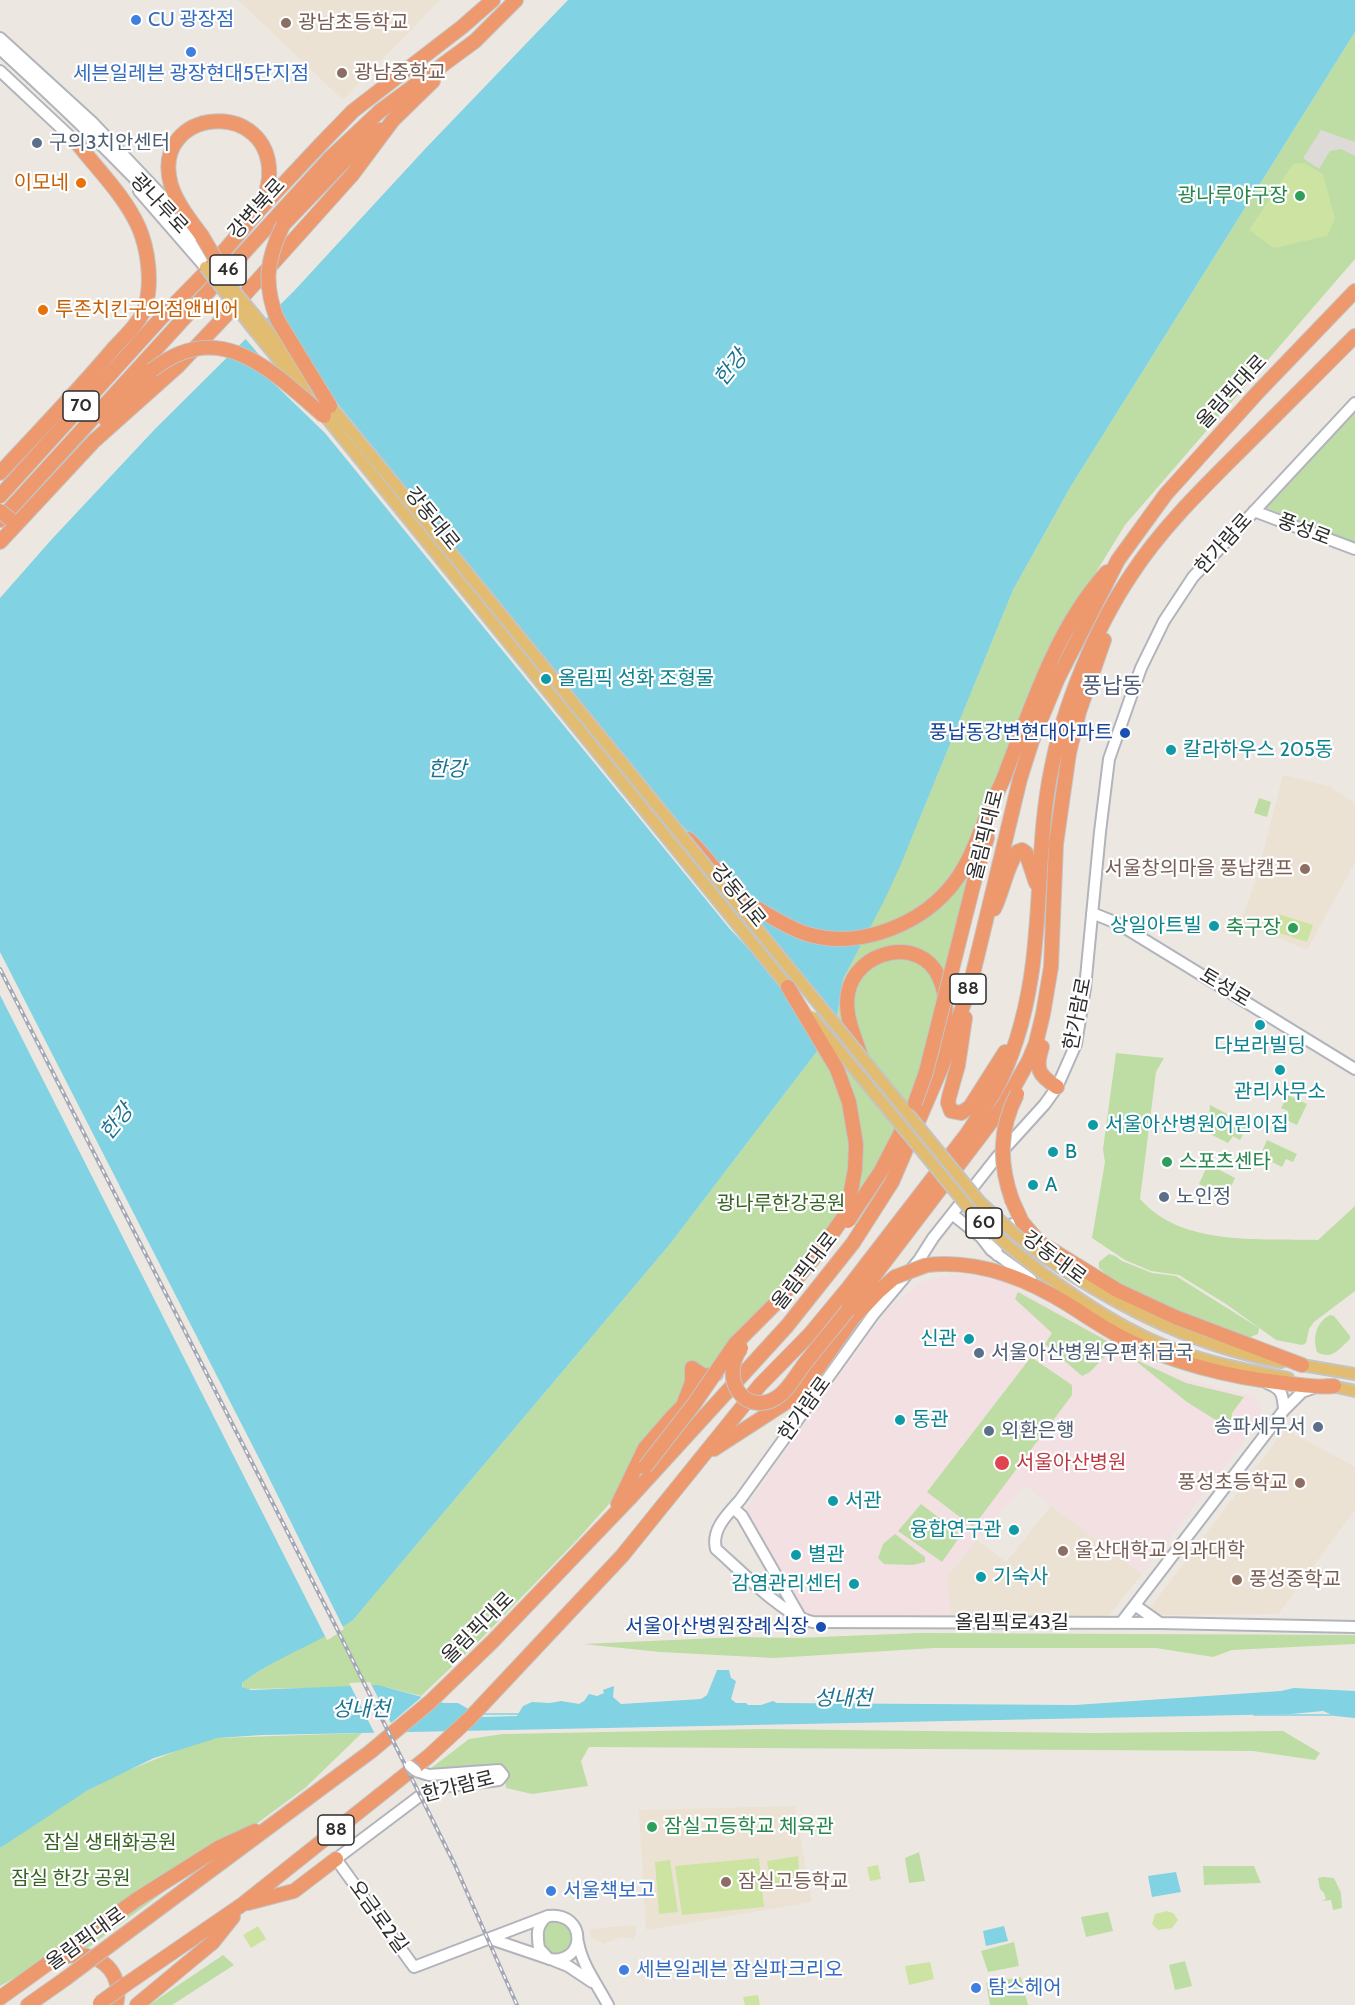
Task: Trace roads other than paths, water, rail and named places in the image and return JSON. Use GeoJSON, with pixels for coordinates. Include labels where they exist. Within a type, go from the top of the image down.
{"type":"FeatureCollection","features":[{"type":"Feature","properties":{"kind":"highway","name":"강변북로"},"geometry":{"type":"LineString","coordinates":[[0,496],[162,317],[205,273],[262,207],[353,111],[462,27],[493,0]]}},
{"type":"Feature","properties":{"kind":"highway","name":"강변북로"},"geometry":{"type":"LineString","coordinates":[[5,528],[331,157],[380,111],[475,40],[516,0]]}},
{"type":"Feature","properties":{"kind":"highway"},"geometry":{"type":"LineString","coordinates":[[327,411],[272,306],[268,270],[272,248],[283,225],[358,147],[393,120],[475,40]]}},
{"type":"Feature","properties":{"kind":"highway"},"geometry":{"type":"LineString","coordinates":[[0,511],[5,528],[42,495],[94,441],[178,366],[352,175],[393,120]]}},
{"type":"Feature","properties":{"kind":"highway"},"geometry":{"type":"LineString","coordinates":[[213,266],[202,239],[174,191],[169,168],[170,153],[178,138],[192,127],[211,121],[227,121],[241,125],[251,132],[260,143],[268,161],[269,178],[262,207]]}},
{"type":"Feature","properties":{"kind":"highway"},"geometry":{"type":"LineString","coordinates":[[0,473],[96,369],[135,324],[146,305],[149,281],[147,255],[140,229],[127,205],[77,143]]}},
{"type":"Feature","properties":{"kind":"highway"},"geometry":{"type":"LineString","coordinates":[[1334,311],[1355,279]]}},
{"type":"Feature","properties":{"kind":"highway","name":"올림픽대로"},"geometry":{"type":"LineString","coordinates":[[28,2005],[370,1752],[430,1702],[494,1641],[629,1499],[787,1326],[853,1243],[892,1182],[942,1066],[970,986],[1020,779],[1032,741],[1058,678],[1118,560],[1166,494],[1355,291]]}},
{"type":"Feature","properties":{"kind":"highway"},"geometry":{"type":"LineString","coordinates":[[96,369],[162,317]]}},
{"type":"Feature","properties":{"kind":"highway","name":"88"},"geometry":{"type":"LineString","coordinates":[[99,2004],[243,1904],[429,1756],[469,1719],[622,1556],[760,1385],[810,1334],[842,1295],[967,1134],[995,1091],[1020,1026],[1031,978],[1044,815],[1057,743],[1089,654],[1119,594],[1140,561],[1196,496],[1355,336]]}},
{"type":"Feature","properties":{"kind":"highway"},"geometry":{"type":"LineString","coordinates":[[42,495],[80,448],[152,370],[166,359],[189,351],[207,348],[231,350],[258,362],[327,411]]}},
{"type":"Feature","properties":{"kind":"highway"},"geometry":{"type":"LineString","coordinates":[[677,830],[701,851],[729,885],[753,907],[797,930],[834,939],[849,939],[879,932],[920,914],[955,881],[973,850],[1058,645],[1092,588],[1118,560]]}},
{"type":"Feature","properties":{"kind":"highway"},"geometry":{"type":"LineString","coordinates":[[1119,594],[1072,733],[1059,819],[1049,982],[1040,1029],[1006,1118],[1001,1153],[1004,1177],[1012,1200],[1025,1225],[1039,1242],[1117,1290],[1175,1317],[1302,1365]]}},
{"type":"Feature","properties":{"kind":"highway"},"geometry":{"type":"LineString","coordinates":[[1006,772],[977,870],[926,1072],[915,1103],[885,1163],[848,1221],[823,1254],[736,1354],[731,1375],[739,1392],[748,1399],[759,1402],[770,1400],[781,1394],[1004,1105],[1029,1060]]}},
{"type":"Feature","properties":{"kind":"highway"},"geometry":{"type":"LineString","coordinates":[[983,929],[1001,895],[1017,852],[1022,850],[1026,853],[1038,888]]}},
{"type":"Feature","properties":{"kind":"highway"},"geometry":{"type":"LineString","coordinates":[[1054,898],[1057,918],[1055,980],[1050,1014],[1038,1063],[1044,1079],[1057,1087]]}},
{"type":"Feature","properties":{"kind":"highway"},"geometry":{"type":"LineString","coordinates":[[861,1056],[847,1014],[848,993],[853,977],[861,967],[874,958],[891,952],[904,952],[924,959],[939,975],[945,995],[946,1010],[942,1066]]}},
{"type":"Feature","properties":{"kind":"highway"},"geometry":{"type":"LineString","coordinates":[[970,986],[958,1065],[948,1103],[951,1111],[962,1113],[975,1101],[1020,1026]]}},
{"type":"Feature","properties":{"kind":"highway"},"geometry":{"type":"LineString","coordinates":[[788,987],[837,1069],[849,1102],[855,1131],[855,1163],[851,1193],[843,1218],[822,1248]]}},
{"type":"Feature","properties":{"kind":"highway"},"geometry":{"type":"LineString","coordinates":[[629,1499],[645,1467],[694,1404],[735,1344],[778,1301],[848,1221]]}},
{"type":"Feature","properties":{"kind":"highway"},"geometry":{"type":"LineString","coordinates":[[848,1310],[883,1280],[927,1265],[951,1263],[993,1269],[1013,1276],[1068,1304],[1096,1324],[1159,1354],[1196,1367],[1237,1378],[1316,1387],[1334,1386]]}},
{"type":"Feature","properties":{"kind":"highway"},"geometry":{"type":"LineString","coordinates":[[613,1515],[645,1448],[716,1374],[761,1343],[805,1292],[835,1264]]}},
{"type":"Feature","properties":{"kind":"highway"},"geometry":{"type":"LineString","coordinates":[[704,1455],[792,1397],[815,1372],[853,1318],[895,1276]]}},
{"type":"Feature","properties":{"kind":"highway"},"geometry":{"type":"LineString","coordinates":[[682,1407],[692,1382],[692,1368],[704,1376],[716,1374]]}},
{"type":"Feature","properties":{"kind":"highway"},"geometry":{"type":"LineString","coordinates":[[0,1998],[136,1900],[220,1847],[276,1822]]}},
{"type":"Feature","properties":{"kind":"highway"},"geometry":{"type":"LineString","coordinates":[[137,2005],[213,1942],[243,1904],[294,1891],[336,1859]]}},
{"type":"Feature","properties":{"kind":"highway"},"geometry":{"type":"LineString","coordinates":[[49,1962],[76,1954],[104,1963],[116,1980],[118,1989],[116,2005]]}},
{"type":"Feature","properties":{"kind":"main road","name":"강동대로"},"geometry":{"type":"LineString","coordinates":[[213,266],[788,987],[971,1211],[1005,1244],[1041,1272],[1107,1317],[1144,1337],[1233,1367],[1355,1391]]}},
{"type":"Feature","properties":{"kind":"main road","name":"강동대로"},"geometry":{"type":"LineString","coordinates":[[234,289],[327,411],[677,830],[980,1202],[1043,1256],[1083,1284],[1127,1309],[1182,1333],[1234,1351],[1355,1374]]}},
{"type":"Feature","properties":{"kind":"street"},"geometry":{"type":"LineString","coordinates":[[0,38],[93,123],[202,239]]}},
{"type":"Feature","properties":{"kind":"street","name":"광나루로"},"geometry":{"type":"LineString","coordinates":[[0,49],[117,159],[167,211],[213,266]]}},
{"type":"Feature","properties":{"kind":"street","name":"광나루로"},"geometry":{"type":"LineString","coordinates":[[0,59],[111,161],[213,266]]}},
{"type":"Feature","properties":{"kind":"street"},"geometry":{"type":"LineString","coordinates":[[0,70],[77,143]]}},
{"type":"Feature","properties":{"kind":"street"},"geometry":{"type":"LineString","coordinates":[[213,266],[234,289]]}},
{"type":"Feature","properties":{"kind":"street","name":"한가람로"},"geometry":{"type":"LineString","coordinates":[[802,1621],[783,1608],[716,1549],[714,1542],[717,1529],[873,1315],[919,1260],[997,1156],[1045,1104],[1057,1087],[1076,1044],[1085,988],[1109,759],[1141,668],[1164,621],[1193,577],[1355,403]]}},
{"type":"Feature","properties":{"kind":"street","name":"풍성로"},"geometry":{"type":"LineString","coordinates":[[1254,511],[1355,549]]}},
{"type":"Feature","properties":{"kind":"street","name":"토성로"},"geometry":{"type":"LineString","coordinates":[[1092,913],[1117,923],[1355,1069]]}},
{"type":"Feature","properties":{"kind":"street"},"geometry":{"type":"LineString","coordinates":[[952,1214],[981,1237],[997,1255],[1068,1304]]}},
{"type":"Feature","properties":{"kind":"street"},"geometry":{"type":"LineString","coordinates":[[997,1255],[995,1237],[1001,1227],[1013,1224],[1025,1225]]}},
{"type":"Feature","properties":{"kind":"street"},"geometry":{"type":"LineString","coordinates":[[981,1237],[995,1237]]}},
{"type":"Feature","properties":{"kind":"street"},"geometry":{"type":"LineString","coordinates":[[1263,1381],[1283,1393],[1284,1410]]}},
{"type":"Feature","properties":{"kind":"street"},"geometry":{"type":"LineString","coordinates":[[1121,1623],[1284,1410],[1302,1392],[1316,1387]]}},
{"type":"Feature","properties":{"kind":"street"},"geometry":{"type":"LineString","coordinates":[[733,1508],[742,1516],[802,1621]]}},
{"type":"Feature","properties":{"kind":"street"},"geometry":{"type":"LineString","coordinates":[[1136,1606],[1160,1623]]}},
{"type":"Feature","properties":{"kind":"street","name":"올림픽로43길"},"geometry":{"type":"LineString","coordinates":[[802,1621],[830,1623],[1160,1623],[1355,1627]]}},
{"type":"Feature","properties":{"kind":"street","name":"한가람로"},"geometry":{"type":"LineString","coordinates":[[336,1859],[425,1792],[442,1787],[499,1780],[503,1775],[499,1770],[429,1775],[413,1769]]}},
{"type":"Feature","properties":{"kind":"street","name":"오금로2길"},"geometry":{"type":"LineString","coordinates":[[336,1859],[414,1967],[491,1939]]}},
{"type":"Feature","properties":{"kind":"street"},"geometry":{"type":"LineString","coordinates":[[548,1916],[541,1921],[537,1934],[539,1948],[550,1959],[564,1959],[578,1941]]}},
{"type":"Feature","properties":{"kind":"street"},"geometry":{"type":"LineString","coordinates":[[491,1939],[548,1916],[568,1919],[577,1931],[580,1952],[594,1984],[608,2005]]}},
{"type":"Feature","properties":{"kind":"street"},"geometry":{"type":"LineString","coordinates":[[491,1939],[550,1959],[575,1970],[594,1984]]}},
{"type":"Feature","properties":{"kind":"water","name":"한강"},"geometry":{"type":"Polygon","coordinates":[[[568,0],[1355,0],[1355,32],[1071,486],[1013,590],[901,864],[843,979],[837,1016],[821,1046],[670,1244],[353,1620],[255,1674],[242,1683],[242,1687],[251,1690],[378,1685],[444,1703],[458,1703],[482,1717],[517,1716],[523,1706],[532,1702],[561,1701],[579,1704],[589,1694],[597,1696],[604,1693],[603,1690],[614,1686],[613,1697],[621,1704],[701,1699],[707,1695],[717,1670],[729,1670],[731,1678],[736,1681],[731,1699],[736,1703],[748,1705],[761,1705],[773,1701],[777,1703],[1075,1705],[1281,1691],[1294,1688],[1355,1691],[1355,1718],[1335,1716],[1323,1711],[1291,1714],[262,1735],[217,1738],[154,1758],[88,1790],[0,1848],[0,598],[155,429],[294,291],[425,149],[568,0]]]}},
{"type":"Feature","properties":{"kind":"water"},"geometry":{"type":"Polygon","coordinates":[[[1176,1872],[1181,1892],[1152,1897],[1148,1876],[1176,1872]]]}},
{"type":"Feature","properties":{"kind":"water"},"geometry":{"type":"Polygon","coordinates":[[[1004,1926],[1008,1941],[986,1946],[983,1931],[1004,1926]]]}},
{"type":"Feature","properties":{"kind":"waterway","name":"성내천"},"geometry":{"type":"LineString","coordinates":[[483,1714],[520,1714]]}},
{"type":"Feature","properties":{"kind":"waterway","name":"성내천"},"geometry":{"type":"LineString","coordinates":[[1254,1715],[1333,1715]]}},
{"type":"Feature","properties":{"kind":"railway"},"geometry":{"type":"LineString","coordinates":[[0,969],[454,1863],[517,2005]]}},
{"type":"Feature","properties":{"kind":"place","name":"CU 광장점"},"geometry":{"type":"Point","coordinates":[136,20]}},
{"type":"Feature","properties":{"kind":"place","name":"광남초등학교"},"geometry":{"type":"Point","coordinates":[286,23]}},
{"type":"Feature","properties":{"kind":"place","name":"세븐일레븐 광장현대5단지점"},"geometry":{"type":"Point","coordinates":[191,52]}},
{"type":"Feature","properties":{"kind":"place","name":"광남중학교"},"geometry":{"type":"Point","coordinates":[342,73]}},
{"type":"Feature","properties":{"kind":"place","name":"구의3치안센터"},"geometry":{"type":"Point","coordinates":[37,143]}},
{"type":"Feature","properties":{"kind":"place","name":"이모네"},"geometry":{"type":"Point","coordinates":[81,183]}},
{"type":"Feature","properties":{"kind":"place","name":"광나루야구장"},"geometry":{"type":"Point","coordinates":[1300,196]}},
{"type":"Feature","properties":{"kind":"place","name":"투존치킨구의점앤비어"},"geometry":{"type":"Point","coordinates":[43,310]}},
{"type":"Feature","properties":{"kind":"place","name":"올림픽 성화 조형물"},"geometry":{"type":"Point","coordinates":[546,679]}},
{"type":"Feature","properties":{"kind":"place","name":"풍납동강변현대아파트"},"geometry":{"type":"Point","coordinates":[1125,733]}},
{"type":"Feature","properties":{"kind":"place","name":"칼라하우스 205동"},"geometry":{"type":"Point","coordinates":[1171,750]}},
{"type":"Feature","properties":{"kind":"place","name":"서울창의마을 풍납캠프"},"geometry":{"type":"Point","coordinates":[1305,869]}},
{"type":"Feature","properties":{"kind":"place","name":"상일아트빌"},"geometry":{"type":"Point","coordinates":[1214,926]}},
{"type":"Feature","properties":{"kind":"place","name":"축구장"},"geometry":{"type":"Point","coordinates":[1293,928]}},
{"type":"Feature","properties":{"kind":"place","name":"다보라빌딩"},"geometry":{"type":"Point","coordinates":[1260,1025]}},
{"type":"Feature","properties":{"kind":"place","name":"관리사무소"},"geometry":{"type":"Point","coordinates":[1280,1070]}},
{"type":"Feature","properties":{"kind":"place","name":"서울아산병원어린이집"},"geometry":{"type":"Point","coordinates":[1093,1125]}},
{"type":"Feature","properties":{"kind":"place","name":"B"},"geometry":{"type":"Point","coordinates":[1053,1152]}},
{"type":"Feature","properties":{"kind":"place","name":"스포츠센타"},"geometry":{"type":"Point","coordinates":[1167,1162]}},
{"type":"Feature","properties":{"kind":"place","name":"A"},"geometry":{"type":"Point","coordinates":[1033,1185]}},
{"type":"Feature","properties":{"kind":"place","name":"노인정"},"geometry":{"type":"Point","coordinates":[1164,1197]}},
{"type":"Feature","properties":{"kind":"place","name":"신관"},"geometry":{"type":"Point","coordinates":[969,1339]}},
{"type":"Feature","properties":{"kind":"place","name":"서울아산병원우편취급국"},"geometry":{"type":"Point","coordinates":[979,1353]}},
{"type":"Feature","properties":{"kind":"place","name":"동관"},"geometry":{"type":"Point","coordinates":[900,1420]}},
{"type":"Feature","properties":{"kind":"place","name":"송파세무서"},"geometry":{"type":"Point","coordinates":[1318,1427]}},
{"type":"Feature","properties":{"kind":"place","name":"외환은행"},"geometry":{"type":"Point","coordinates":[989,1431]}},
{"type":"Feature","properties":{"kind":"place","name":"서울아산병원"},"geometry":{"type":"Point","coordinates":[1002,1463]}},
{"type":"Feature","properties":{"kind":"place","name":"풍성초등학교"},"geometry":{"type":"Point","coordinates":[1300,1483]}},
{"type":"Feature","properties":{"kind":"place","name":"서관"},"geometry":{"type":"Point","coordinates":[833,1501]}},
{"type":"Feature","properties":{"kind":"place","name":"융합연구관"},"geometry":{"type":"Point","coordinates":[1014,1530]}},
{"type":"Feature","properties":{"kind":"place","name":"울산대학교 의과대학"},"geometry":{"type":"Point","coordinates":[1063,1551]}},
{"type":"Feature","properties":{"kind":"place","name":"별관"},"geometry":{"type":"Point","coordinates":[796,1555]}},
{"type":"Feature","properties":{"kind":"place","name":"기숙사"},"geometry":{"type":"Point","coordinates":[981,1577]}},
{"type":"Feature","properties":{"kind":"place","name":"풍성중학교"},"geometry":{"type":"Point","coordinates":[1237,1580]}},
{"type":"Feature","properties":{"kind":"place","name":"감염관리센터"},"geometry":{"type":"Point","coordinates":[854,1584]}},
{"type":"Feature","properties":{"kind":"place","name":"서울아산병원장례식장"},"geometry":{"type":"Point","coordinates":[821,1627]}},
{"type":"Feature","properties":{"kind":"place","name":"잠실고등학교 체육관"},"geometry":{"type":"Point","coordinates":[652,1827]}},
{"type":"Feature","properties":{"kind":"place","name":"잠실고등학교"},"geometry":{"type":"Point","coordinates":[726,1882]}},
{"type":"Feature","properties":{"kind":"place","name":"서울책보고"},"geometry":{"type":"Point","coordinates":[551,1891]}},
{"type":"Feature","properties":{"kind":"place","name":"세븐일레븐 잠실파크리오"},"geometry":{"type":"Point","coordinates":[624,1970]}},
{"type":"Feature","properties":{"kind":"place","name":"탐스헤어"},"geometry":{"type":"Point","coordinates":[976,1988]}},
{"type":"Feature","properties":{"kind":"district","name":"풍납동"},"geometry":{"type":"Point","coordinates":[1112,687]}},
{"type":"Feature","properties":{"kind":"park label","name":"광나루한강공원"},"geometry":{"type":"Point","coordinates":[781,1204]}},
{"type":"Feature","properties":{"kind":"park label","name":"잠실 생태화공원"},"geometry":{"type":"Point","coordinates":[110,1843]}},
{"type":"Feature","properties":{"kind":"park label","name":"잠실 한강 공원"},"geometry":{"type":"Point","coordinates":[71,1879]}}]}
